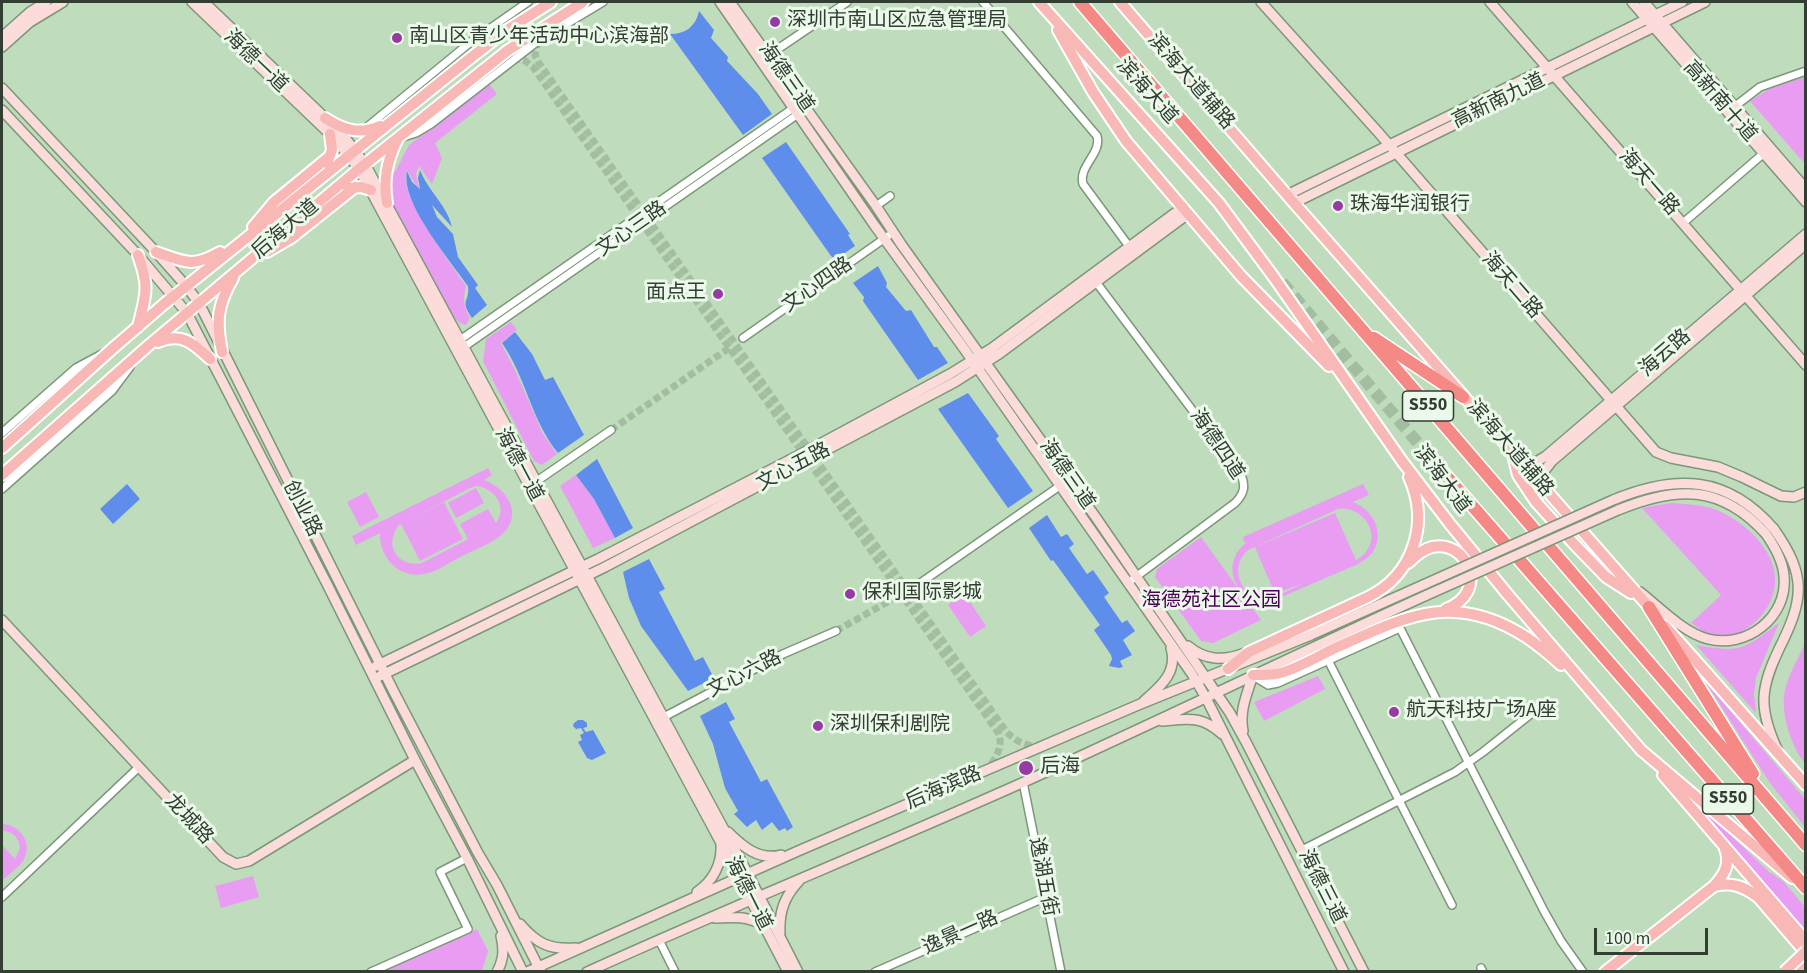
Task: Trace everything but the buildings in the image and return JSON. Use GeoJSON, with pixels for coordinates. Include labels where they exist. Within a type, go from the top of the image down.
{"type":"FeatureCollection","features":[{"type":"Feature","properties":{"kind":"highway","name":"滨海大道"},"geometry":{"type":"LineString","coordinates":[[1080,2],[1806,845]]}},
{"type":"Feature","properties":{"kind":"highway"},"geometry":{"type":"LineString","coordinates":[[1363,331],[1463,397]]}},
{"type":"Feature","properties":{"kind":"highway","name":"滨海大道"},"geometry":{"type":"LineString","coordinates":[[1434,462],[1806,889]]}},
{"type":"Feature","properties":{"kind":"highway"},"geometry":{"type":"LineString","coordinates":[[1647,605],[1776,811]]}},
{"type":"Feature","properties":{"kind":"main road"},"geometry":{"type":"LineString","coordinates":[[2,37],[30,12],[46,2]]}},
{"type":"Feature","properties":{"kind":"main road"},"geometry":{"type":"LineString","coordinates":[[2,47],[30,22],[63,2]]}},
{"type":"Feature","properties":{"kind":"main road","name":"海德一道"},"geometry":{"type":"LineString","coordinates":[[192,2],[330,134],[352,152]]}},
{"type":"Feature","properties":{"kind":"main road","name":"海德一道"},"geometry":{"type":"LineString","coordinates":[[204,2],[325,118],[352,152],[387,203],[458,346]]}},
{"type":"Feature","properties":{"kind":"main road","name":"后海大道"},"geometry":{"type":"LineString","coordinates":[[2,448],[186,286],[398,114],[504,32],[551,2]]}},
{"type":"Feature","properties":{"kind":"main road","name":"后海大道"},"geometry":{"type":"LineString","coordinates":[[2,475],[198,303],[362,167],[507,51],[583,2]]}},
{"type":"Feature","properties":{"kind":"main road","name":"海德三道"},"geometry":{"type":"LineString","coordinates":[[720,2],[876,206],[889,236],[984,358],[1182,640],[1246,742],[1364,972]]}},
{"type":"Feature","properties":{"kind":"main road","name":"海德三道"},"geometry":{"type":"LineString","coordinates":[[730,2],[769,55],[800,108],[975,364],[1197,682],[1344,972]]}},
{"type":"Feature","properties":{"kind":"main road","name":"滨海大道"},"geometry":{"type":"LineString","coordinates":[[1039,2],[1220,203],[1402,461],[1481,564],[1641,750],[1806,889]]}},
{"type":"Feature","properties":{"kind":"main road","name":"滨海大道辅路"},"geometry":{"type":"LineString","coordinates":[[1120,2],[1463,397],[1806,785]]}},
{"type":"Feature","properties":{"kind":"main road","name":"海天二路"},"geometry":{"type":"LineString","coordinates":[[1261,2],[1652,448],[1666,457],[1718,467],[1781,496],[1794,497],[1806,492]]}},
{"type":"Feature","properties":{"kind":"main road","name":"海天一路"},"geometry":{"type":"LineString","coordinates":[[1492,2],[1806,365]]}},
{"type":"Feature","properties":{"kind":"main road","name":"高新南十道"},"geometry":{"type":"LineString","coordinates":[[1632,2],[1651,16]]}},
{"type":"Feature","properties":{"kind":"main road","name":"高新南十道"},"geometry":{"type":"LineString","coordinates":[[1644,2],[1658,25],[1806,202]]}},
{"type":"Feature","properties":{"kind":"main road","name":"高新南九道"},"geometry":{"type":"LineString","coordinates":[[1291,199],[1392,149],[1547,67],[1682,2]]}},
{"type":"Feature","properties":{"kind":"main road","name":"高新南九道"},"geometry":{"type":"LineString","coordinates":[[1392,149],[1554,75],[1705,2]]}},
{"type":"Feature","properties":{"kind":"main road"},"geometry":{"type":"LineString","coordinates":[[1047,11],[1108,117],[1132,148],[1241,276],[1347,383]]}},
{"type":"Feature","properties":{"kind":"main road","name":"高新南十道"},"geometry":{"type":"LineString","coordinates":[[1658,25],[1806,189]]}},
{"type":"Feature","properties":{"kind":"main road","name":"创业路"},"geometry":{"type":"LineString","coordinates":[[2,88],[156,252],[198,303],[385,674],[540,969]]}},
{"type":"Feature","properties":{"kind":"main road","name":"创业路"},"geometry":{"type":"LineString","coordinates":[[2,110],[138,255],[187,313],[525,972]]}},
{"type":"Feature","properties":{"kind":"main road"},"geometry":{"type":"LineString","coordinates":[[325,118],[338,127],[360,131],[376,128],[398,114]]}},
{"type":"Feature","properties":{"kind":"main road"},"geometry":{"type":"LineString","coordinates":[[308,188],[325,167],[330,156],[332,143],[330,134]]}},
{"type":"Feature","properties":{"kind":"main road"},"geometry":{"type":"LineString","coordinates":[[387,203],[386,174],[398,139]]}},
{"type":"Feature","properties":{"kind":"main road"},"geometry":{"type":"LineString","coordinates":[[156,252],[197,263],[244,239],[274,202],[330,156]]}},
{"type":"Feature","properties":{"kind":"main road","name":"海德一道"},"geometry":{"type":"LineString","coordinates":[[362,167],[371,190],[581,573],[721,843],[743,876]]}},
{"type":"Feature","properties":{"kind":"main road"},"geometry":{"type":"LineString","coordinates":[[250,260],[291,238],[356,187]]}},
{"type":"Feature","properties":{"kind":"main road"},"geometry":{"type":"LineString","coordinates":[[326,197],[343,189],[356,187],[371,190]]}},
{"type":"Feature","properties":{"kind":"main road","name":"文心五路"},"geometry":{"type":"LineString","coordinates":[[984,358],[1185,211]]}},
{"type":"Feature","properties":{"kind":"main road","name":"海云路"},"geometry":{"type":"LineString","coordinates":[[1541,486],[1548,464],[1806,234]]}},
{"type":"Feature","properties":{"kind":"main road","name":"海云路"},"geometry":{"type":"LineString","coordinates":[[1743,292],[1806,244]]}},
{"type":"Feature","properties":{"kind":"main road","name":"文心五路"},"geometry":{"type":"LineString","coordinates":[[375,679],[581,573],[805,463],[955,382],[975,364],[1096,282],[1132,250]]}},
{"type":"Feature","properties":{"kind":"main road"},"geometry":{"type":"LineString","coordinates":[[138,255],[147,291],[138,327]]}},
{"type":"Feature","properties":{"kind":"main road"},"geometry":{"type":"LineString","coordinates":[[222,352],[218,329],[220,307],[225,292],[238,270]]}},
{"type":"Feature","properties":{"kind":"main road"},"geometry":{"type":"LineString","coordinates":[[149,345],[166,338],[180,338],[196,346],[210,359]]}},
{"type":"Feature","properties":{"kind":"main road","name":"海云路"},"geometry":{"type":"LineString","coordinates":[[1522,464],[1536,462],[1613,404]]}},
{"type":"Feature","properties":{"kind":"main road"},"geometry":{"type":"LineString","coordinates":[[1512,452],[1518,475],[1536,502],[1606,577],[1647,605]]}},
{"type":"Feature","properties":{"kind":"main road"},"geometry":{"type":"LineString","coordinates":[[1402,461],[1416,494],[1418,514],[1414,546],[1403,567]]}},
{"type":"Feature","properties":{"kind":"main road","name":"后海滨路"},"geometry":{"type":"LineString","coordinates":[[525,972],[540,969],[684,901],[798,851],[1138,705],[1364,612],[1638,490],[1663,484],[1699,484],[1723,491],[1757,511],[1770,532]]}},
{"type":"Feature","properties":{"kind":"main road","name":"后海滨路"},"geometry":{"type":"LineString","coordinates":[[586,972],[1023,782],[1427,595],[1641,501],[1663,495],[1698,495],[1720,501],[1742,512],[1770,532]]}},
{"type":"Feature","properties":{"kind":"main road"},"geometry":{"type":"LineString","coordinates":[[1625,580],[1684,627],[1699,636],[1717,641],[1743,638],[1759,630],[1765,624],[1775,611],[1782,594],[1784,585],[1782,566],[1770,532]]}},
{"type":"Feature","properties":{"kind":"main road"},"geometry":{"type":"LineString","coordinates":[[1770,532],[1790,554],[1798,576],[1799,588],[1794,615],[1771,665],[1765,689],[1765,714],[1780,755]]}},
{"type":"Feature","properties":{"kind":"main road"},"geometry":{"type":"LineString","coordinates":[[1182,640],[1192,650],[1209,658],[1231,658],[1376,594],[1388,585],[1403,567],[1421,552],[1432,547],[1451,549],[1462,557],[1469,570],[1471,583],[1468,593],[1454,606],[1386,626],[1278,674],[1253,675],[1242,712],[1242,727],[1246,742]]}},
{"type":"Feature","properties":{"kind":"main road","name":"文心五路"},"geometry":{"type":"LineString","coordinates":[[370,669],[581,573]]}},
{"type":"Feature","properties":{"kind":"main road"},"geometry":{"type":"LineString","coordinates":[[1437,612],[1473,613],[1509,627],[1542,649],[1586,686]]}},
{"type":"Feature","properties":{"kind":"main road","name":"龙城路"},"geometry":{"type":"LineString","coordinates":[[2,620],[223,857],[236,864],[249,861],[415,760]]}},
{"type":"Feature","properties":{"kind":"main road"},"geometry":{"type":"LineString","coordinates":[[1138,705],[1156,690],[1171,671],[1173,659],[1168,640]]}},
{"type":"Feature","properties":{"kind":"main road"},"geometry":{"type":"LineString","coordinates":[[1228,669],[1249,652]]}},
{"type":"Feature","properties":{"kind":"main road","name":"海德一道"},"geometry":{"type":"LineString","coordinates":[[659,720],[719,822],[743,876],[798,972]]}},
{"type":"Feature","properties":{"kind":"main road"},"geometry":{"type":"LineString","coordinates":[[1157,721],[1199,720],[1209,723],[1227,739]]}},
{"type":"Feature","properties":{"kind":"main road"},"geometry":{"type":"LineString","coordinates":[[1641,750],[1806,941]]}},
{"type":"Feature","properties":{"kind":"main road"},"geometry":{"type":"LineString","coordinates":[[719,822],[738,842],[756,854],[774,857],[798,851]]}},
{"type":"Feature","properties":{"kind":"main road"},"geometry":{"type":"LineString","coordinates":[[684,901],[704,887],[712,878],[720,860],[721,843]]}},
{"type":"Feature","properties":{"kind":"main road"},"geometry":{"type":"LineString","coordinates":[[1605,972],[1714,886],[1727,867],[1727,855],[1722,844]]}},
{"type":"Feature","properties":{"kind":"main road"},"geometry":{"type":"LineString","coordinates":[[467,858],[478,853]]}},
{"type":"Feature","properties":{"kind":"main road"},"geometry":{"type":"LineString","coordinates":[[785,947],[780,934],[782,904],[802,877]]}},
{"type":"Feature","properties":{"kind":"main road"},"geometry":{"type":"LineString","coordinates":[[1714,886],[1732,884],[1750,891],[1758,897],[1806,952],[1784,972]]}},
{"type":"Feature","properties":{"kind":"main road","name":"海德一道"},"geometry":{"type":"LineString","coordinates":[[755,898],[764,927],[788,972]]}},
{"type":"Feature","properties":{"kind":"main road"},"geometry":{"type":"LineString","coordinates":[[510,911],[530,935],[542,944],[559,948],[584,947]]}},
{"type":"Feature","properties":{"kind":"main road"},"geometry":{"type":"LineString","coordinates":[[707,919],[737,917],[755,921],[785,947]]}},
{"type":"Feature","properties":{"kind":"main road"},"geometry":{"type":"LineString","coordinates":[[496,919],[503,946],[503,957],[496,972]]}},
{"type":"Feature","properties":{"kind":"main road"},"geometry":{"type":"LineString","coordinates":[[1799,972],[1806,966]]}},
{"type":"Feature","properties":{"kind":"street"},"geometry":{"type":"LineString","coordinates":[[360,131],[372,124],[472,41],[528,2]]}},
{"type":"Feature","properties":{"kind":"street"},"geometry":{"type":"LineString","coordinates":[[398,139],[423,129],[538,41],[603,2]]}},
{"type":"Feature","properties":{"kind":"street"},"geometry":{"type":"LineString","coordinates":[[769,55],[847,2]]}},
{"type":"Feature","properties":{"kind":"street"},"geometry":{"type":"LineString","coordinates":[[983,2],[1097,136],[1098,145],[1085,169],[1083,184],[1132,250]]}},
{"type":"Feature","properties":{"kind":"street"},"geometry":{"type":"LineString","coordinates":[[1734,107],[1761,87],[1806,71]]}},
{"type":"Feature","properties":{"kind":"street","name":"文心三路"},"geometry":{"type":"LineString","coordinates":[[458,346],[800,108]]}},
{"type":"Feature","properties":{"kind":"street"},"geometry":{"type":"LineString","coordinates":[[1683,224],[1764,153]]}},
{"type":"Feature","properties":{"kind":"street"},"geometry":{"type":"LineString","coordinates":[[876,206],[890,196]]}},
{"type":"Feature","properties":{"kind":"street","name":"文心四路"},"geometry":{"type":"LineString","coordinates":[[743,338],[889,236]]}},
{"type":"Feature","properties":{"kind":"street","name":"海德四道"},"geometry":{"type":"LineString","coordinates":[[1096,282],[1243,480],[1241,497],[1235,503],[1128,582]]}},
{"type":"Feature","properties":{"kind":"street"},"geometry":{"type":"LineString","coordinates":[[2,433],[75,368],[112,349]]}},
{"type":"Feature","properties":{"kind":"street"},"geometry":{"type":"LineString","coordinates":[[2,489],[112,391],[139,354]]}},
{"type":"Feature","properties":{"kind":"street"},"geometry":{"type":"LineString","coordinates":[[533,484],[611,430]]}},
{"type":"Feature","properties":{"kind":"street"},"geometry":{"type":"LineString","coordinates":[[916,586],[1069,479]]}},
{"type":"Feature","properties":{"kind":"street"},"geometry":{"type":"LineString","coordinates":[[1253,675],[1268,685],[1273,685],[1400,628],[1544,911],[1561,941],[1583,972]]}},
{"type":"Feature","properties":{"kind":"street","name":"文心六路"},"geometry":{"type":"LineString","coordinates":[[659,720],[783,654],[836,631]]}},
{"type":"Feature","properties":{"kind":"street"},"geometry":{"type":"LineString","coordinates":[[1328,660],[1452,905]]}},
{"type":"Feature","properties":{"kind":"street"},"geometry":{"type":"LineString","coordinates":[[1302,850],[1455,772],[1537,709]]}},
{"type":"Feature","properties":{"kind":"street"},"geometry":{"type":"LineString","coordinates":[[2,897],[139,767]]}},
{"type":"Feature","properties":{"kind":"street","name":"逸湖五街"},"geometry":{"type":"LineString","coordinates":[[1023,782],[1061,972]]}},
{"type":"Feature","properties":{"kind":"street"},"geometry":{"type":"LineString","coordinates":[[371,972],[468,929],[440,872],[467,858]]}},
{"type":"Feature","properties":{"kind":"street","name":"逸景一路"},"geometry":{"type":"LineString","coordinates":[[875,972],[1046,897]]}},
{"type":"Feature","properties":{"kind":"street"},"geometry":{"type":"LineString","coordinates":[[659,940],[675,972]]}},
{"type":"Feature","properties":{"kind":"green space"},"geometry":{"type":"Polygon","coordinates":[[[1806,77],[1805,164],[1750,101],[1769,89],[1806,77]]]}},
{"type":"Feature","properties":{"kind":"green space"},"geometry":{"type":"Polygon","coordinates":[[[489,84],[497,94],[435,143],[442,158],[432,184],[419,166],[416,174],[419,188],[407,170],[406,181],[417,211],[466,286],[464,302],[470,318],[466,325],[452,316],[389,196],[387,180],[396,170],[409,145],[489,84]]]}},
{"type":"Feature","properties":{"kind":"green space"},"geometry":{"type":"Polygon","coordinates":[[[511,322],[517,330],[501,343],[543,434],[557,454],[542,465],[534,461],[483,361],[486,339],[511,322]]]}},
{"type":"Feature","properties":{"kind":"green space"},"geometry":{"type":"Polygon","coordinates":[[[488,468],[492,475],[484,480],[501,490],[511,504],[511,521],[499,537],[429,573],[415,575],[399,570],[387,558],[380,533],[356,545],[352,536],[488,468]],[[476,486],[470,488],[399,525],[392,540],[395,553],[406,562],[422,563],[493,526],[468,539],[460,524],[488,509],[496,523],[501,511],[498,499],[489,490],[476,486]]]}},
{"type":"Feature","properties":{"kind":"green space"},"geometry":{"type":"Polygon","coordinates":[[[576,475],[594,499],[615,538],[593,548],[560,486],[576,475]]]}},
{"type":"Feature","properties":{"kind":"green space"},"geometry":{"type":"Polygon","coordinates":[[[1363,484],[1369,495],[1353,502],[1370,515],[1378,534],[1374,551],[1361,562],[1270,602],[1248,597],[1235,581],[1234,561],[1238,551],[1247,542],[1244,542],[1243,537],[1363,484]],[[1338,509],[1248,550],[1239,564],[1238,572],[1243,587],[1257,597],[1266,598],[1281,594],[1306,582],[1275,594],[1255,547],[1335,513],[1356,560],[1365,553],[1370,545],[1370,528],[1358,514],[1338,509]]]}},
{"type":"Feature","properties":{"kind":"green space"},"geometry":{"type":"Polygon","coordinates":[[[476,488],[484,503],[456,518],[448,503],[476,488]]]}},
{"type":"Feature","properties":{"kind":"green space"},"geometry":{"type":"Polygon","coordinates":[[[366,492],[379,517],[360,527],[347,502],[366,492]]]}},
{"type":"Feature","properties":{"kind":"green space"},"geometry":{"type":"Polygon","coordinates":[[[444,502],[463,539],[420,561],[401,524],[444,502]]]}},
{"type":"Feature","properties":{"kind":"green space"},"geometry":{"type":"Polygon","coordinates":[[[1670,503],[1701,506],[1722,513],[1745,527],[1764,547],[1774,571],[1775,584],[1767,608],[1750,626],[1739,632],[1715,635],[1702,631],[1691,623],[1721,595],[1642,508],[1670,503]]]}},
{"type":"Feature","properties":{"kind":"green space","name":"海德苑社区公园"},"geometry":{"type":"Polygon","coordinates":[[[1201,537],[1261,620],[1213,643],[1201,641],[1155,577],[1157,569],[1201,537]]]}},
{"type":"Feature","properties":{"kind":"green space"},"geometry":{"type":"Polygon","coordinates":[[[964,593],[986,626],[970,637],[948,605],[964,593]]]}},
{"type":"Feature","properties":{"kind":"green space"},"geometry":{"type":"Polygon","coordinates":[[[1779,623],[1756,678],[1754,694],[1756,713],[1696,645],[1722,649],[1741,647],[1779,623]]]}},
{"type":"Feature","properties":{"kind":"green space"},"geometry":{"type":"Polygon","coordinates":[[[1805,643],[1805,764],[1789,732],[1784,696],[1787,682],[1805,643]]]}},
{"type":"Feature","properties":{"kind":"green space"},"geometry":{"type":"Polygon","coordinates":[[[1318,676],[1325,689],[1264,721],[1254,702],[1318,676]]]}},
{"type":"Feature","properties":{"kind":"green space"},"geometry":{"type":"Polygon","coordinates":[[[1705,681],[1805,799],[1805,827],[1770,783],[1705,681]]]}},
{"type":"Feature","properties":{"kind":"green space"},"geometry":{"type":"Polygon","coordinates":[[[1688,794],[1769,872],[1783,881],[1805,907],[1805,930],[1688,794]]]}},
{"type":"Feature","properties":{"kind":"green space"},"geometry":{"type":"Polygon","coordinates":[[[2,824],[19,831],[27,848],[23,861],[2,881],[2,845],[15,859],[20,848],[14,835],[2,831],[2,824]]]}},
{"type":"Feature","properties":{"kind":"green space"},"geometry":{"type":"Polygon","coordinates":[[[253,876],[259,897],[221,908],[215,886],[253,876]]]}},
{"type":"Feature","properties":{"kind":"green space"},"geometry":{"type":"Polygon","coordinates":[[[477,929],[488,951],[482,971],[379,972],[477,929]]]}},
{"type":"Feature","properties":{"kind":"water"},"geometry":{"type":"Polygon","coordinates":[[[699,11],[714,30],[711,38],[728,57],[727,61],[758,94],[772,114],[743,135],[670,34],[681,33],[693,25],[699,11]]]}},
{"type":"Feature","properties":{"kind":"water"},"geometry":{"type":"Polygon","coordinates":[[[786,142],[850,234],[848,235],[855,246],[836,259],[831,256],[762,158],[786,142]]]}},
{"type":"Feature","properties":{"kind":"water"},"geometry":{"type":"Polygon","coordinates":[[[420,170],[450,219],[452,227],[432,205],[437,217],[453,234],[458,257],[478,285],[475,288],[487,305],[472,318],[466,307],[468,286],[428,230],[411,198],[407,184],[407,171],[412,182],[420,189],[418,178],[420,170]]]}},
{"type":"Feature","properties":{"kind":"water"},"geometry":{"type":"Polygon","coordinates":[[[878,266],[887,283],[886,287],[906,311],[911,310],[934,347],[937,347],[948,363],[918,380],[853,283],[878,266]]]}},
{"type":"Feature","properties":{"kind":"water"},"geometry":{"type":"Polygon","coordinates":[[[515,332],[532,354],[545,380],[553,377],[584,435],[558,453],[541,427],[517,370],[502,343],[515,332]]]}},
{"type":"Feature","properties":{"kind":"water"},"geometry":{"type":"Polygon","coordinates":[[[968,393],[999,436],[996,439],[1033,491],[1008,508],[938,409],[968,393]]]}},
{"type":"Feature","properties":{"kind":"water"},"geometry":{"type":"Polygon","coordinates":[[[597,459],[633,528],[615,538],[594,499],[576,475],[597,459]]]}},
{"type":"Feature","properties":{"kind":"water"},"geometry":{"type":"Polygon","coordinates":[[[127,484],[140,499],[113,524],[100,509],[127,484]]]}},
{"type":"Feature","properties":{"kind":"water"},"geometry":{"type":"Polygon","coordinates":[[[1047,515],[1061,537],[1067,534],[1074,544],[1069,548],[1087,574],[1093,570],[1109,593],[1104,597],[1122,623],[1127,620],[1135,631],[1123,640],[1132,655],[1120,661],[1123,667],[1109,666],[1111,655],[1094,630],[1100,625],[1029,528],[1047,515]]]}},
{"type":"Feature","properties":{"kind":"water"},"geometry":{"type":"Polygon","coordinates":[[[649,559],[665,589],[659,592],[695,661],[703,657],[714,678],[688,691],[641,626],[629,598],[623,572],[649,559]]]}},
{"type":"Feature","properties":{"kind":"water"},"geometry":{"type":"Polygon","coordinates":[[[726,702],[735,719],[729,722],[761,782],[767,779],[793,827],[787,831],[785,828],[779,831],[772,822],[762,830],[756,820],[747,827],[734,814],[738,811],[725,788],[713,744],[700,716],[726,702]]]}},
{"type":"Feature","properties":{"kind":"water"},"geometry":{"type":"Polygon","coordinates":[[[578,720],[587,723],[587,727],[583,728],[586,732],[593,730],[606,753],[592,760],[587,758],[578,742],[582,740],[580,735],[584,733],[581,728],[576,729],[573,726],[578,720]]]}},
{"type":"Feature","properties":{"kind":"tunnel"},"geometry":{"type":"LineString","coordinates":[[538,41],[535,55],[539,63],[1005,730],[1021,742],[1040,747]]}},
{"type":"Feature","properties":{"kind":"tunnel"},"geometry":{"type":"LineString","coordinates":[[513,59],[524,60],[533,67],[999,734],[998,752],[988,768]]}},
{"type":"Feature","properties":{"kind":"tunnel"},"geometry":{"type":"LineString","coordinates":[[1282,282],[1434,462]]}},
{"type":"Feature","properties":{"kind":"tunnel"},"geometry":{"type":"LineString","coordinates":[[611,430],[732,346]]}},
{"type":"Feature","properties":{"kind":"tunnel"},"geometry":{"type":"LineString","coordinates":[[836,631],[916,586]]}},
{"type":"Feature","properties":{"kind":"place","name":"深圳市南山区应急管理局"},"geometry":{"type":"Point","coordinates":[775,22]}},
{"type":"Feature","properties":{"kind":"place","name":"南山区青少年活动中心滨海部"},"geometry":{"type":"Point","coordinates":[397,38]}},
{"type":"Feature","properties":{"kind":"place","name":"珠海华润银行"},"geometry":{"type":"Point","coordinates":[1338,206]}},
{"type":"Feature","properties":{"kind":"place","name":"面点王"},"geometry":{"type":"Point","coordinates":[718,294]}},
{"type":"Feature","properties":{"kind":"place","name":"保利国际影城"},"geometry":{"type":"Point","coordinates":[850,594]}},
{"type":"Feature","properties":{"kind":"place","name":"航天科技广场A座"},"geometry":{"type":"Point","coordinates":[1394,712]}},
{"type":"Feature","properties":{"kind":"place","name":"深圳保利剧院"},"geometry":{"type":"Point","coordinates":[818,726]}},
{"type":"Feature","properties":{"kind":"place","name":"后海"},"geometry":{"type":"Point","coordinates":[1026,768]}}]}
